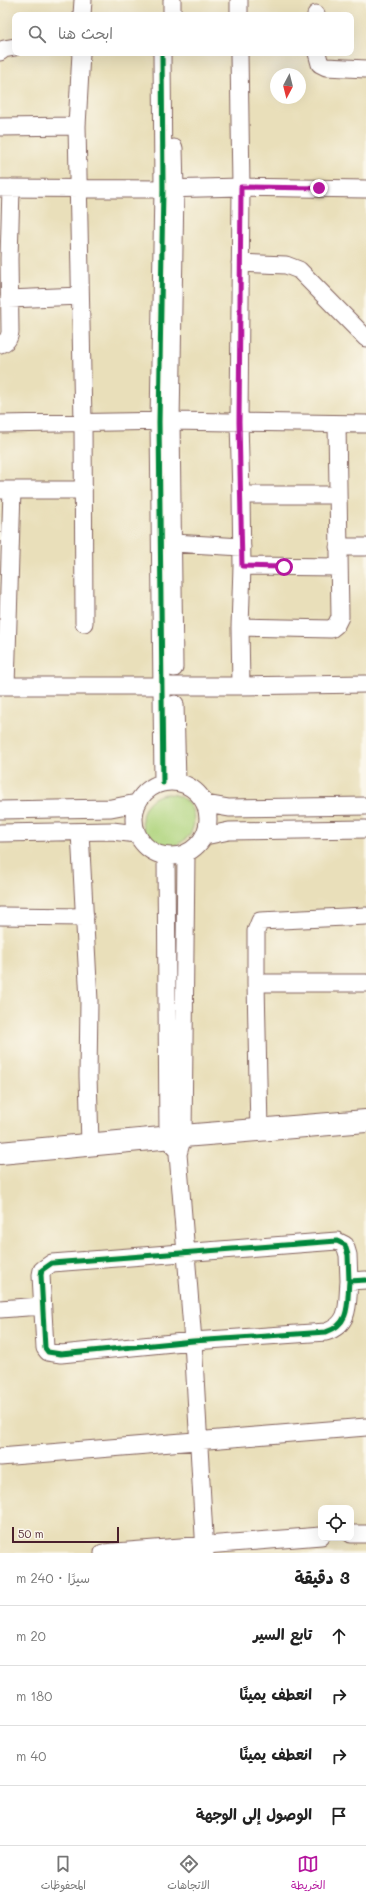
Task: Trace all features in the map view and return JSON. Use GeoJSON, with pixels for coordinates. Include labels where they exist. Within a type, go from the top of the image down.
{"type":"FeatureCollection","features":[{"type":"Feature","properties":{"kind":"main road"},"geometry":{"type":"LineString","coordinates":[[0,1153],[90,1144],[176,1142],[259,1130],[366,1121]]}},
{"type":"Feature","properties":{"kind":"street"},"geometry":{"type":"LineString","coordinates":[[82,12],[83,0]]}},
{"type":"Feature","properties":{"kind":"street"},"geometry":{"type":"LineString","coordinates":[[161,0],[162,12]]}},
{"type":"Feature","properties":{"kind":"street"},"geometry":{"type":"LineString","coordinates":[[172,0],[172,12]]}},
{"type":"Feature","properties":{"kind":"street"},"geometry":{"type":"LineString","coordinates":[[239,0],[239,12]]}},
{"type":"Feature","properties":{"kind":"street"},"geometry":{"type":"LineString","coordinates":[[0,52],[4,49],[12,48]]}},
{"type":"Feature","properties":{"kind":"street"},"geometry":{"type":"LineString","coordinates":[[81,56],[77,126],[77,188],[80,296],[84,623]]}},
{"type":"Feature","properties":{"kind":"street"},"geometry":{"type":"LineString","coordinates":[[162,56],[169,189]]}},
{"type":"Feature","properties":{"kind":"street"},"geometry":{"type":"LineString","coordinates":[[170,782],[165,422],[171,56]]}},
{"type":"Feature","properties":{"kind":"street"},"geometry":{"type":"LineString","coordinates":[[239,56],[241,187],[239,422],[242,547],[240,628],[241,686]]}},
{"type":"Feature","properties":{"kind":"street"},"geometry":{"type":"LineString","coordinates":[[318,56],[320,64],[326,67],[366,69]]}},
{"type":"Feature","properties":{"kind":"street"},"geometry":{"type":"LineString","coordinates":[[0,127],[77,126]]}},
{"type":"Feature","properties":{"kind":"street"},"geometry":{"type":"LineString","coordinates":[[0,344],[5,343],[9,338],[10,332],[9,299],[5,259],[6,188],[169,189],[241,187],[366,189]]}},
{"type":"Feature","properties":{"kind":"street"},"geometry":{"type":"LineString","coordinates":[[240,263],[286,265],[299,270],[366,338]]}},
{"type":"Feature","properties":{"kind":"street"},"geometry":{"type":"LineString","coordinates":[[9,299],[80,296]]}},
{"type":"Feature","properties":{"kind":"street"},"geometry":{"type":"LineString","coordinates":[[0,424],[82,422],[366,424]]}},
{"type":"Feature","properties":{"kind":"street"},"geometry":{"type":"LineString","coordinates":[[165,422],[173,543],[169,685]]}},
{"type":"Feature","properties":{"kind":"street"},"geometry":{"type":"LineString","coordinates":[[240,628],[331,629],[336,626],[340,617],[337,424]]}},
{"type":"Feature","properties":{"kind":"street"},"geometry":{"type":"LineString","coordinates":[[83,490],[6,490],[3,686],[241,686],[366,684]]}},
{"type":"Feature","properties":{"kind":"street"},"geometry":{"type":"LineString","coordinates":[[241,495],[338,496]]}},
{"type":"Feature","properties":{"kind":"street"},"geometry":{"type":"LineString","coordinates":[[173,543],[242,547]]}},
{"type":"Feature","properties":{"kind":"street"},"geometry":{"type":"LineString","coordinates":[[338,547],[366,547]]}},
{"type":"Feature","properties":{"kind":"street"},"geometry":{"type":"LineString","coordinates":[[242,566],[339,567]]}},
{"type":"Feature","properties":{"kind":"street"},"geometry":{"type":"LineString","coordinates":[[170,782],[189,786],[199,794],[206,804],[209,815],[209,825],[205,836],[200,843],[186,854],[176,857],[166,857],[154,852],[144,845],[137,834],[134,819],[137,804],[144,794],[153,786],[170,782]]}},
{"type":"Feature","properties":{"kind":"street"},"geometry":{"type":"LineString","coordinates":[[0,810],[111,808],[137,804]]}},
{"type":"Feature","properties":{"kind":"street"},"geometry":{"type":"LineString","coordinates":[[206,804],[229,808],[366,806]]}},
{"type":"Feature","properties":{"kind":"street"},"geometry":{"type":"LineString","coordinates":[[205,836],[229,830],[366,829]]}},
{"type":"Feature","properties":{"kind":"street"},"geometry":{"type":"LineString","coordinates":[[0,833],[112,831],[137,834]]}},
{"type":"Feature","properties":{"kind":"street"},"geometry":{"type":"LineString","coordinates":[[80,832],[89,1001],[88,1076],[90,1144]]}},
{"type":"Feature","properties":{"kind":"street"},"geometry":{"type":"LineString","coordinates":[[176,1142],[186,854]]}},
{"type":"Feature","properties":{"kind":"street"},"geometry":{"type":"LineString","coordinates":[[166,857],[176,1142],[193,1341],[205,1548]]}},
{"type":"Feature","properties":{"kind":"street"},"geometry":{"type":"LineString","coordinates":[[0,916],[84,917]]}},
{"type":"Feature","properties":{"kind":"street"},"geometry":{"type":"LineString","coordinates":[[259,1130],[256,931],[260,921],[366,916]]}},
{"type":"Feature","properties":{"kind":"street"},"geometry":{"type":"LineString","coordinates":[[256,983],[366,983]]}},
{"type":"Feature","properties":{"kind":"street"},"geometry":{"type":"LineString","coordinates":[[337,1242],[345,1245],[348,1255],[349,1281],[345,1317],[336,1328],[326,1332],[193,1341],[53,1354],[48,1352],[45,1348],[41,1275],[42,1270],[52,1263],[186,1252],[337,1242]]}},
{"type":"Feature","properties":{"kind":"street"},"geometry":{"type":"LineString","coordinates":[[349,1281],[366,1280]]}},
{"type":"Feature","properties":{"kind":"street"},"geometry":{"type":"LineString","coordinates":[[0,1309],[42,1306]]}},
{"type":"Feature","properties":{"kind":"street"},"geometry":{"type":"LineString","coordinates":[[0,1457],[366,1427]]}},
{"type":"Feature","properties":{"kind":"street"},"geometry":{"type":"LineString","coordinates":[[354,1534],[366,1534]]}},
{"type":"Feature","properties":{"kind":"street"},"geometry":{"type":"LineString","coordinates":[[103,1553],[205,1548],[318,1536]]}},
{"type":"Feature","properties":{"kind":"green space"},"geometry":{"type":"Polygon","coordinates":[[[163,794],[173,794],[183,798],[190,805],[194,815],[194,825],[190,835],[183,842],[173,846],[163,846],[153,842],[146,835],[142,825],[142,815],[146,805],[153,798],[163,794]]]}},
{"type":"Feature","properties":{"kind":"cycle path"},"geometry":{"type":"LineString","coordinates":[[162,56],[163,189],[159,422],[163,783]]}},
{"type":"Feature","properties":{"kind":"cycle path"},"geometry":{"type":"LineString","coordinates":[[349,1281],[347,1305],[344,1318],[340,1324],[326,1332],[193,1341],[61,1354],[48,1352],[45,1348],[41,1275],[42,1270],[52,1263],[337,1241],[345,1245],[348,1255],[349,1281],[366,1280]]}},
{"type":"Feature","properties":{"kind":"route"},"geometry":{"type":"LineString","coordinates":[[284,567],[242,566],[239,422],[241,187],[319,188]]}}]}
